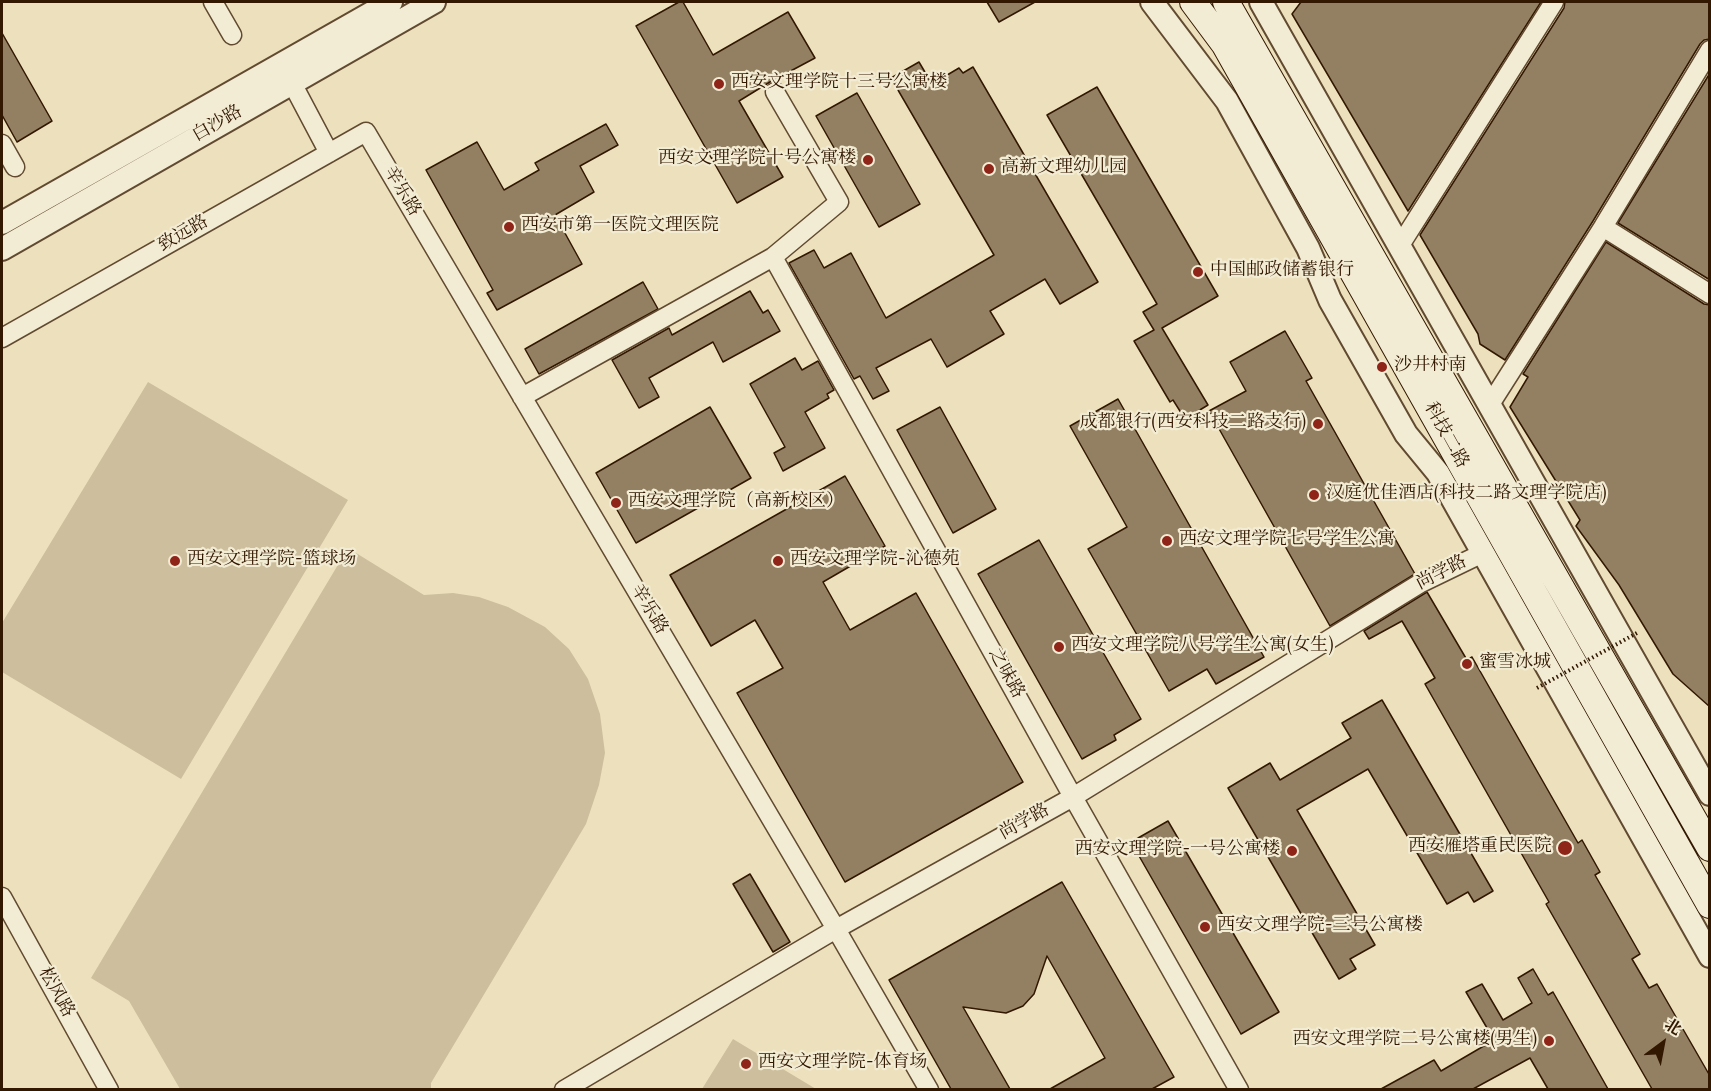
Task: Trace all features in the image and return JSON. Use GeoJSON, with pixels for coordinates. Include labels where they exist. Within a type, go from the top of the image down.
{"type":"FeatureCollection","features":[{"type":"Feature","properties":{"kind":"main road","name":"科技二路"},"geometry":{"type":"LineString","coordinates":[[1193,2],[1225,45],[1710,904]]}},
{"type":"Feature","properties":{"kind":"main road","name":"科技二路"},"geometry":{"type":"LineString","coordinates":[[1226,2],[1710,848]]}},
{"type":"Feature","properties":{"kind":"street"},"geometry":{"type":"LineString","coordinates":[[213,2],[232,35]]}},
{"type":"Feature","properties":{"kind":"street","name":"白沙路"},"geometry":{"type":"LineString","coordinates":[[2,223],[391,2]]}},
{"type":"Feature","properties":{"kind":"street","name":"白沙路"},"geometry":{"type":"LineString","coordinates":[[2,249],[434,2]]}},
{"type":"Feature","properties":{"kind":"street"},"geometry":{"type":"LineString","coordinates":[[1152,2],[1227,101],[1308,248],[1330,300],[1394,414],[1406,434],[1438,473],[1710,956]]}},
{"type":"Feature","properties":{"kind":"street"},"geometry":{"type":"LineString","coordinates":[[1261,2],[1710,794]]}},
{"type":"Feature","properties":{"kind":"street"},"geometry":{"type":"LineString","coordinates":[[1399,247],[1554,2]]}},
{"type":"Feature","properties":{"kind":"street"},"geometry":{"type":"LineString","coordinates":[[1489,406],[1603,227],[1710,50]]}},
{"type":"Feature","properties":{"kind":"street"},"geometry":{"type":"LineString","coordinates":[[292,83],[329,153]]}},
{"type":"Feature","properties":{"kind":"street"},"geometry":{"type":"LineString","coordinates":[[522,397],[774,257],[839,202],[775,92]]}},
{"type":"Feature","properties":{"kind":"street","name":"致远路"},"geometry":{"type":"LineString","coordinates":[[2,339],[366,132]]}},
{"type":"Feature","properties":{"kind":"street","name":"辛乐路"},"geometry":{"type":"LineString","coordinates":[[366,132],[929,1089]]}},
{"type":"Feature","properties":{"kind":"street"},"geometry":{"type":"LineString","coordinates":[[2,144],[15,167]]}},
{"type":"Feature","properties":{"kind":"street"},"geometry":{"type":"LineString","coordinates":[[1603,227],[1710,294]]}},
{"type":"Feature","properties":{"kind":"street","name":"之味路"},"geometry":{"type":"LineString","coordinates":[[774,257],[1073,797],[1239,1089]]}},
{"type":"Feature","properties":{"kind":"street","name":"尚学路"},"geometry":{"type":"LineString","coordinates":[[564,1089],[836,929],[1073,797],[1419,584],[1484,553]]}},
{"type":"Feature","properties":{"kind":"street","name":"松风路"},"geometry":{"type":"LineString","coordinates":[[2,897],[109,1089]]}},
{"type":"Feature","properties":{"kind":"path"},"geometry":{"type":"LineString","coordinates":[[1537,688],[1637,633]]}},
{"type":"Feature","properties":{"kind":"shaded area","name":"西安文理学院-篮球场"},"geometry":{"type":"Polygon","coordinates":[[[148,382],[348,500],[181,779],[2,672],[2,623],[148,382]]]}},
{"type":"Feature","properties":{"kind":"shaded area"},"geometry":{"type":"Polygon","coordinates":[[[348,548],[424,595],[453,593],[479,597],[508,607],[545,627],[569,649],[588,679],[600,714],[605,753],[599,785],[586,824],[431,1083],[431,1089],[180,1089],[129,1001],[91,978],[348,548]]]}},
{"type":"Feature","properties":{"kind":"shaded area","name":"西安文理学院-体育场"},"geometry":{"type":"Polygon","coordinates":[[[733,1039],[816,1089],[702,1089],[733,1039]]]}},
{"type":"Feature","properties":{"kind":"building","name":"西安文理学院十三号公寓楼"},"geometry":{"type":"Polygon","coordinates":[[[679,2],[683,2],[713,55],[788,12],[815,58],[739,101],[783,177],[737,203],[636,26],[679,2]]]}},
{"type":"Feature","properties":{"kind":"building"},"geometry":{"type":"Polygon","coordinates":[[[987,2],[1035,2],[999,22],[987,2]]]}},
{"type":"Feature","properties":{"kind":"building"},"geometry":{"type":"Polygon","coordinates":[[[1301,2],[1541,2],[1408,211],[1292,14],[1301,2]]]}},
{"type":"Feature","properties":{"kind":"building"},"geometry":{"type":"Polygon","coordinates":[[[1565,2],[1710,2],[1710,39],[1700,44],[1593,221],[1505,360],[1480,344],[1478,334],[1420,235],[1564,8],[1565,2]]]}},
{"type":"Feature","properties":{"kind":"building"},"geometry":{"type":"Polygon","coordinates":[[[2,33],[52,121],[17,142],[2,115],[2,33]]]}},
{"type":"Feature","properties":{"kind":"building"},"geometry":{"type":"Polygon","coordinates":[[[919,62],[932,84],[959,68],[963,73],[973,67],[1098,282],[1060,304],[1045,279],[990,311],[1004,334],[947,367],[931,339],[876,368],[889,391],[873,399],[860,376],[854,379],[789,263],[814,250],[824,268],[851,253],[886,318],[994,255],[891,78],[919,62]]]}},
{"type":"Feature","properties":{"kind":"building"},"geometry":{"type":"Polygon","coordinates":[[[1710,73],[1710,280],[1618,223],[1710,73]]]}},
{"type":"Feature","properties":{"kind":"building"},"geometry":{"type":"Polygon","coordinates":[[[1097,87],[1218,296],[1162,328],[1208,405],[1185,419],[1173,400],[1170,402],[1134,341],[1154,330],[1143,312],[1157,304],[1047,115],[1097,87]]]}},
{"type":"Feature","properties":{"kind":"building","name":"西安文理学院十号公寓楼"},"geometry":{"type":"Polygon","coordinates":[[[857,93],[920,204],[879,227],[816,116],[857,93]]]}},
{"type":"Feature","properties":{"kind":"building","name":"西安市第一医院文理医院"},"geometry":{"type":"Polygon","coordinates":[[[606,124],[618,145],[580,166],[594,192],[555,215],[582,264],[497,310],[487,293],[493,290],[426,170],[477,142],[504,190],[539,170],[535,163],[606,124]]]}},
{"type":"Feature","properties":{"kind":"building"},"geometry":{"type":"Polygon","coordinates":[[[1606,242],[1704,304],[1710,305],[1710,707],[1673,674],[1619,585],[1576,526],[1580,520],[1510,407],[1528,377],[1523,374],[1606,242]]]}},
{"type":"Feature","properties":{"kind":"building"},"geometry":{"type":"Polygon","coordinates":[[[643,282],[658,309],[539,374],[525,349],[643,282]]]}},
{"type":"Feature","properties":{"kind":"building"},"geometry":{"type":"Polygon","coordinates":[[[750,291],[763,313],[768,310],[780,331],[723,362],[713,342],[649,378],[659,397],[639,408],[612,360],[669,328],[672,335],[750,291]]]}},
{"type":"Feature","properties":{"kind":"building","name":"汉庭优佳酒店(科技二路文理学院店)"},"geometry":{"type":"Polygon","coordinates":[[[1285,331],[1312,378],[1306,381],[1415,574],[1330,626],[1209,411],[1246,391],[1230,362],[1285,331]]]}},
{"type":"Feature","properties":{"kind":"building"},"geometry":{"type":"Polygon","coordinates":[[[795,358],[802,370],[818,361],[834,390],[827,394],[829,398],[805,412],[825,448],[783,471],[774,453],[785,447],[750,384],[795,358]]]}},
{"type":"Feature","properties":{"kind":"building","name":"西安文理学院七号学生公寓"},"geometry":{"type":"Polygon","coordinates":[[[1118,399],[1264,657],[1216,684],[1207,669],[1169,691],[1088,549],[1127,527],[1070,426],[1118,399]]]}},
{"type":"Feature","properties":{"kind":"building"},"geometry":{"type":"Polygon","coordinates":[[[710,407],[751,478],[636,543],[596,473],[710,407]]]}},
{"type":"Feature","properties":{"kind":"building"},"geometry":{"type":"Polygon","coordinates":[[[940,407],[996,509],[953,533],[897,430],[940,407]]]}},
{"type":"Feature","properties":{"kind":"building"},"geometry":{"type":"Polygon","coordinates":[[[845,476],[885,546],[823,582],[850,630],[916,593],[1023,782],[845,882],[737,693],[783,668],[755,620],[711,646],[670,575],[845,476]]]}},
{"type":"Feature","properties":{"kind":"building","name":"西安文理学院八号学生公寓(女生)"},"geometry":{"type":"Polygon","coordinates":[[[1039,540],[1141,719],[1114,735],[1116,740],[1082,759],[978,574],[1039,540]]]}},
{"type":"Feature","properties":{"kind":"building"},"geometry":{"type":"Polygon","coordinates":[[[1427,592],[1467,660],[1472,657],[1578,843],[1582,840],[1600,872],[1595,875],[1640,954],[1632,959],[1649,988],[1657,984],[1710,1076],[1710,1089],[1652,1089],[1546,904],[1549,902],[1425,684],[1435,678],[1402,621],[1369,639],[1364,631],[1427,592]]]}},
{"type":"Feature","properties":{"kind":"building","name":"西安文理学院-一号公寓楼"},"geometry":{"type":"Polygon","coordinates":[[[1382,700],[1493,891],[1474,902],[1468,892],[1447,904],[1368,769],[1297,810],[1375,945],[1350,959],[1356,969],[1339,979],[1228,788],[1270,763],[1280,780],[1351,738],[1342,723],[1382,700]]]}},
{"type":"Feature","properties":{"kind":"building","name":"西安文理学院-三号公寓楼"},"geometry":{"type":"Polygon","coordinates":[[[1168,821],[1279,1012],[1241,1034],[1131,842],[1168,821]]]}},
{"type":"Feature","properties":{"kind":"building"},"geometry":{"type":"Polygon","coordinates":[[[750,874],[790,942],[773,952],[733,884],[750,874]]]}},
{"type":"Feature","properties":{"kind":"building"},"geometry":{"type":"Polygon","coordinates":[[[1062,882],[1174,1077],[1152,1089],[1050,1089],[1105,1058],[1047,956],[1034,994],[1023,1006],[1006,1013],[963,1007],[1010,1089],[951,1089],[889,980],[1062,882]]]}},
{"type":"Feature","properties":{"kind":"building","name":"西安文理学院二号公寓楼(男生)"},"geometry":{"type":"Polygon","coordinates":[[[1533,969],[1548,995],[1553,992],[1608,1089],[1548,1089],[1530,1058],[1473,1089],[1381,1089],[1434,1060],[1441,1071],[1494,1040],[1466,992],[1482,984],[1503,1020],[1532,1003],[1518,978],[1533,969]]]}},
{"type":"Feature","properties":{"kind":"place","name":"西安文理学院十三号公寓楼"},"geometry":{"type":"Point","coordinates":[719,84]}},
{"type":"Feature","properties":{"kind":"place","name":"西安文理学院十号公寓楼"},"geometry":{"type":"Point","coordinates":[868,160]}},
{"type":"Feature","properties":{"kind":"place","name":"高新文理幼儿园"},"geometry":{"type":"Point","coordinates":[989,169]}},
{"type":"Feature","properties":{"kind":"place","name":"西安市第一医院文理医院"},"geometry":{"type":"Point","coordinates":[509,227]}},
{"type":"Feature","properties":{"kind":"place","name":"中国邮政储蓄银行"},"geometry":{"type":"Point","coordinates":[1198,272]}},
{"type":"Feature","properties":{"kind":"place","name":"沙井村南"},"geometry":{"type":"Point","coordinates":[1382,367]}},
{"type":"Feature","properties":{"kind":"place","name":"成都银行(西安科技二路支行)"},"geometry":{"type":"Point","coordinates":[1318,424]}},
{"type":"Feature","properties":{"kind":"place","name":"汉庭优佳酒店(科技二路文理学院店)"},"geometry":{"type":"Point","coordinates":[1314,495]}},
{"type":"Feature","properties":{"kind":"place","name":"西安文理学院（高新校区）"},"geometry":{"type":"Point","coordinates":[616,503]}},
{"type":"Feature","properties":{"kind":"place","name":"西安文理学院七号学生公寓"},"geometry":{"type":"Point","coordinates":[1167,541]}},
{"type":"Feature","properties":{"kind":"place","name":"西安文理学院-篮球场"},"geometry":{"type":"Point","coordinates":[175,561]}},
{"type":"Feature","properties":{"kind":"place","name":"西安文理学院-沁德苑"},"geometry":{"type":"Point","coordinates":[778,561]}},
{"type":"Feature","properties":{"kind":"place","name":"西安文理学院八号学生公寓(女生)"},"geometry":{"type":"Point","coordinates":[1059,647]}},
{"type":"Feature","properties":{"kind":"place","name":"蜜雪冰城"},"geometry":{"type":"Point","coordinates":[1467,664]}},
{"type":"Feature","properties":{"kind":"place","name":"西安雁塔重民医院"},"geometry":{"type":"Point","coordinates":[1565,848]}},
{"type":"Feature","properties":{"kind":"place","name":"西安文理学院-一号公寓楼"},"geometry":{"type":"Point","coordinates":[1292,851]}},
{"type":"Feature","properties":{"kind":"place","name":"西安文理学院-三号公寓楼"},"geometry":{"type":"Point","coordinates":[1205,927]}},
{"type":"Feature","properties":{"kind":"place","name":"西安文理学院二号公寓楼(男生)"},"geometry":{"type":"Point","coordinates":[1549,1041]}},
{"type":"Feature","properties":{"kind":"place","name":"西安文理学院-体育场"},"geometry":{"type":"Point","coordinates":[746,1064]}}]}
